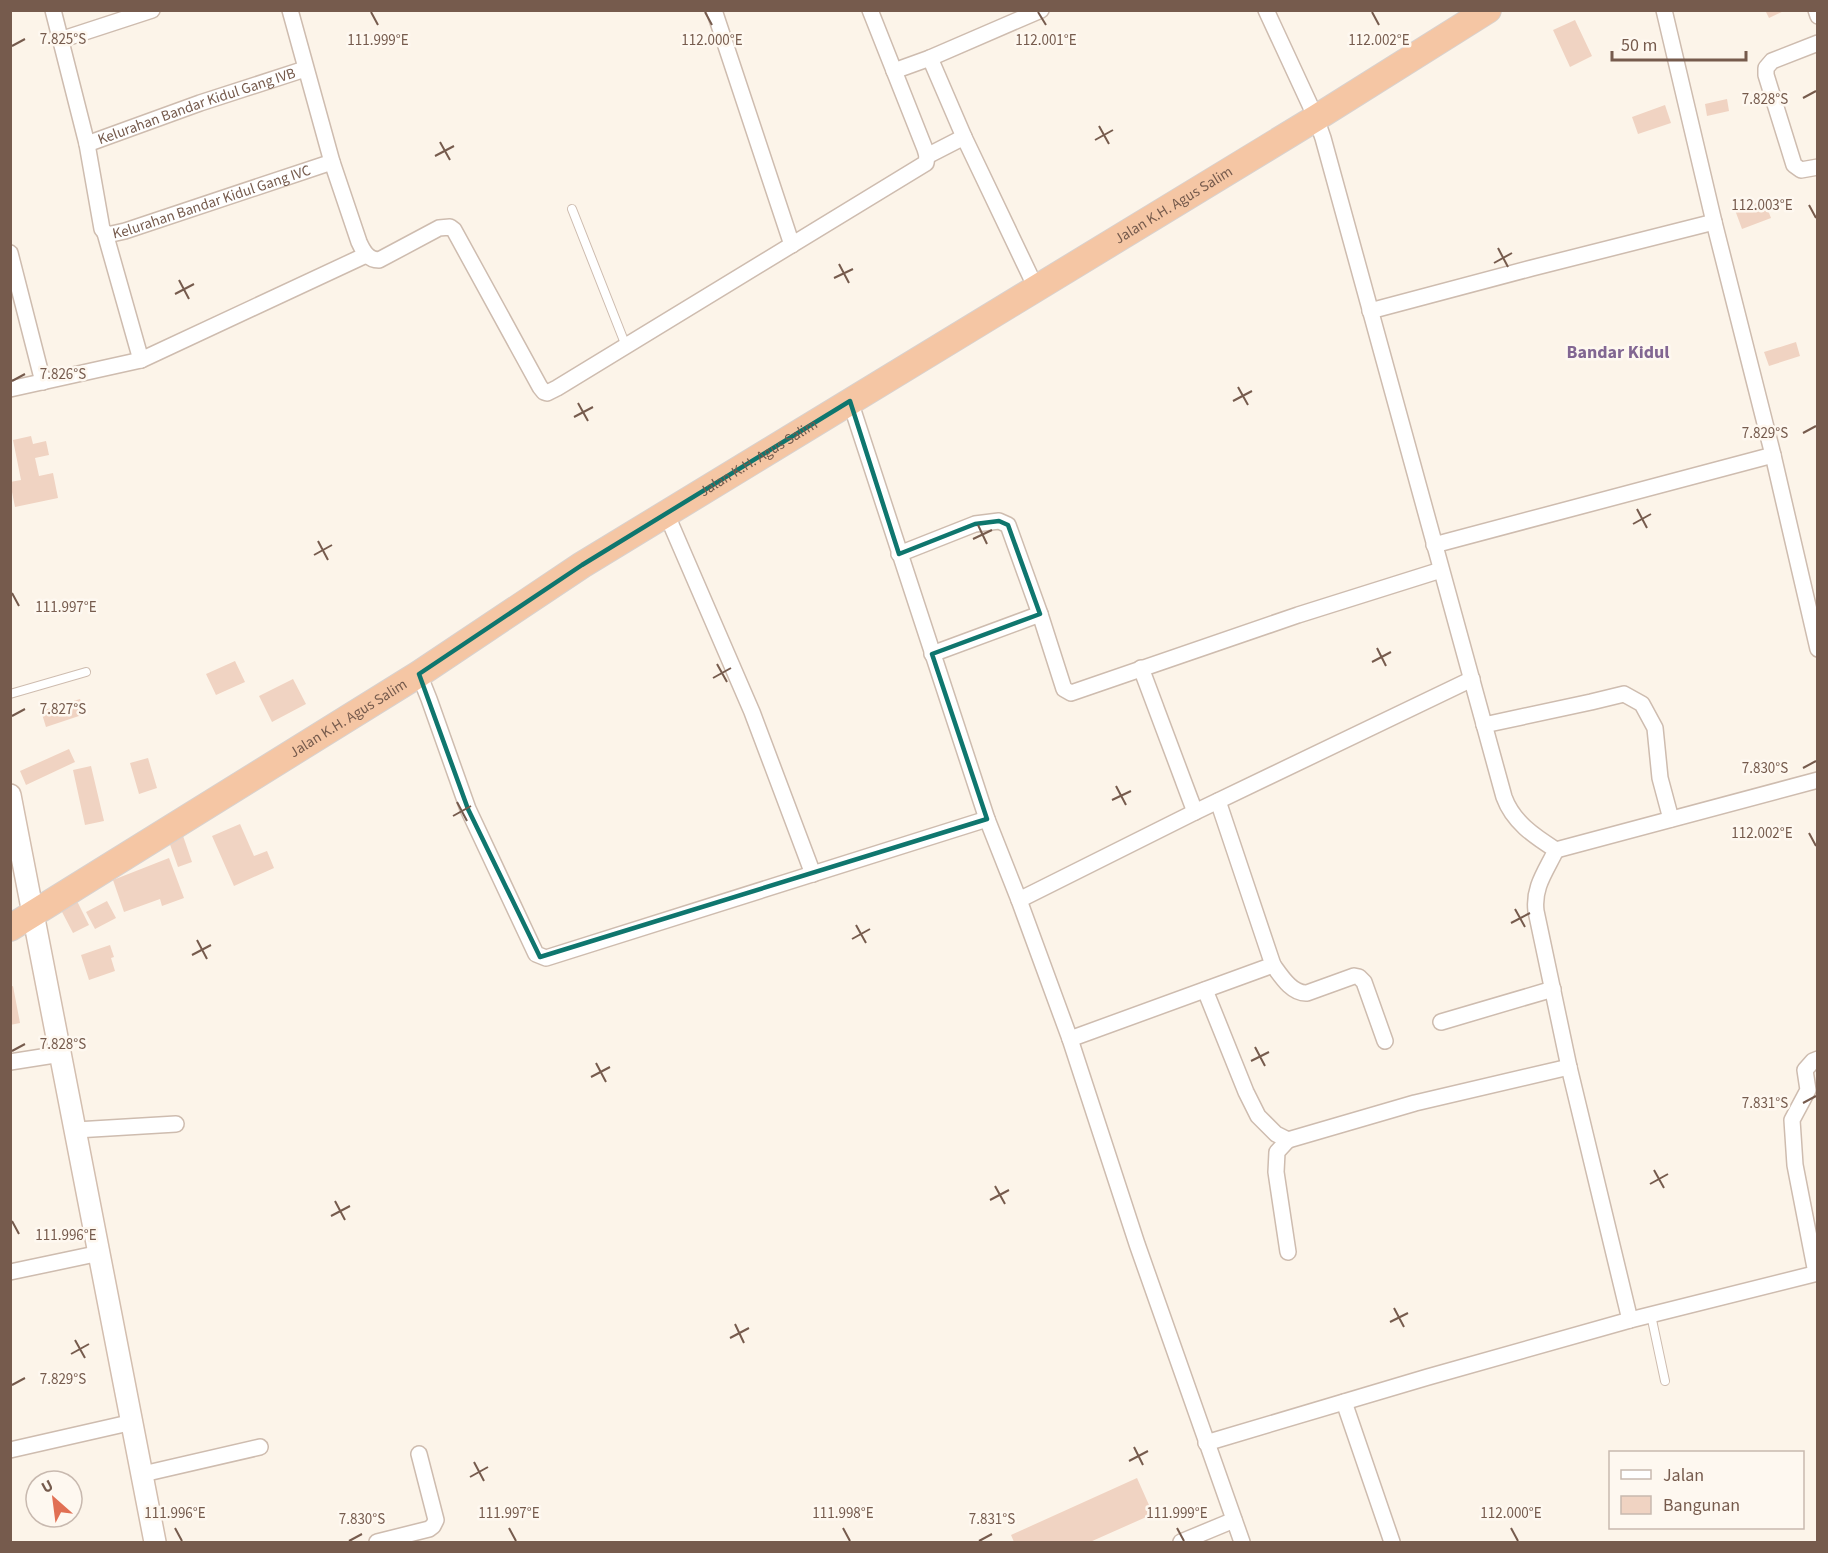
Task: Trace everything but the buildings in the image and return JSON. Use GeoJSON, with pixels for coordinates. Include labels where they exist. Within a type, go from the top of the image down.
{"type":"FeatureCollection","features":[{"type":"Feature","properties":{"kind":"highway","name":"Jalan K.H. Agus Salim"},"geometry":{"type":"LineString","coordinates":[[10,928],[419,674],[582,565],[1316,118],[1488,10]]}},
{"type":"Feature","properties":{"kind":"main road"},"geometry":{"type":"LineString","coordinates":[[10,795],[155,1542]]}},
{"type":"Feature","properties":{"kind":"street","name":"Kelurahan Bandar Kidul Gang IVC"},"geometry":{"type":"LineString","coordinates":[[53,10],[87,144],[102,229],[105,233],[114,234],[125,231],[332,162]]}},
{"type":"Feature","properties":{"kind":"street"},"geometry":{"type":"LineString","coordinates":[[60,40],[152,10]]}},
{"type":"Feature","properties":{"kind":"street"},"geometry":{"type":"LineString","coordinates":[[290,10],[332,162],[359,242],[366,255],[373,260],[379,260],[439,228],[450,227],[454,230],[544,392],[547,393],[926,163],[927,156],[870,10]]}},
{"type":"Feature","properties":{"kind":"street"},"geometry":{"type":"LineString","coordinates":[[714,10],[792,245]]}},
{"type":"Feature","properties":{"kind":"street"},"geometry":{"type":"LineString","coordinates":[[894,71],[1041,10]]}},
{"type":"Feature","properties":{"kind":"street"},"geometry":{"type":"LineString","coordinates":[[1266,10],[1316,118],[1508,807],[1513,816],[1528,830],[1556,850]]}},
{"type":"Feature","properties":{"kind":"street"},"geometry":{"type":"LineString","coordinates":[[1664,10],[1818,649]]}},
{"type":"Feature","properties":{"kind":"street"},"geometry":{"type":"LineString","coordinates":[[1816,10],[1818,15]]}},
{"type":"Feature","properties":{"kind":"street"},"geometry":{"type":"LineString","coordinates":[[1818,43],[1772,61],[1766,68],[1766,75],[1794,165],[1802,170],[1818,167]]}},
{"type":"Feature","properties":{"kind":"street"},"geometry":{"type":"LineString","coordinates":[[930,58],[964,137],[1036,288]]}},
{"type":"Feature","properties":{"kind":"street","name":"Kelurahan Bandar Kidul Gang IVB"},"geometry":{"type":"LineString","coordinates":[[87,144],[200,103],[305,69]]}},
{"type":"Feature","properties":{"kind":"street"},"geometry":{"type":"LineString","coordinates":[[927,156],[964,137]]}},
{"type":"Feature","properties":{"kind":"street"},"geometry":{"type":"LineString","coordinates":[[1370,311],[1532,267],[1714,222]]}},
{"type":"Feature","properties":{"kind":"street"},"geometry":{"type":"LineString","coordinates":[[105,233],[141,360]]}},
{"type":"Feature","properties":{"kind":"street"},"geometry":{"type":"LineString","coordinates":[[10,253],[43,382]]}},
{"type":"Feature","properties":{"kind":"street"},"geometry":{"type":"LineString","coordinates":[[10,389],[141,360],[366,255]]}},
{"type":"Feature","properties":{"kind":"street"},"geometry":{"type":"LineString","coordinates":[[850,401],[987,819],[1070,1039],[1137,1244],[1242,1542]]}},
{"type":"Feature","properties":{"kind":"street"},"geometry":{"type":"LineString","coordinates":[[1434,545],[1773,455]]}},
{"type":"Feature","properties":{"kind":"street"},"geometry":{"type":"LineString","coordinates":[[666,513],[752,712],[813,874]]}},
{"type":"Feature","properties":{"kind":"street"},"geometry":{"type":"LineString","coordinates":[[899,554],[975,524],[999,520],[1008,525],[1064,689],[1071,693],[1298,615],[1441,570]]}},
{"type":"Feature","properties":{"kind":"street"},"geometry":{"type":"LineString","coordinates":[[932,654],[1040,614]]}},
{"type":"Feature","properties":{"kind":"street"},"geometry":{"type":"LineString","coordinates":[[1141,668],[1195,812]]}},
{"type":"Feature","properties":{"kind":"street"},"geometry":{"type":"LineString","coordinates":[[419,674],[468,809],[536,954],[540,957],[546,958],[987,819]]}},
{"type":"Feature","properties":{"kind":"street"},"geometry":{"type":"LineString","coordinates":[[1019,900],[1195,812],[1472,679]]}},
{"type":"Feature","properties":{"kind":"street"},"geometry":{"type":"LineString","coordinates":[[1484,725],[1624,694],[1642,704],[1655,728],[1660,778],[1671,819]]}},
{"type":"Feature","properties":{"kind":"street"},"geometry":{"type":"LineString","coordinates":[[1630,1320],[1569,1067],[1536,911],[1534,898],[1538,885],[1556,850],[1818,780]]}},
{"type":"Feature","properties":{"kind":"street"},"geometry":{"type":"LineString","coordinates":[[1218,801],[1273,965],[1293,989],[1301,993],[1307,993],[1354,976],[1359,977],[1364,982],[1386,1041]]}},
{"type":"Feature","properties":{"kind":"street"},"geometry":{"type":"LineString","coordinates":[[1070,1039],[1273,965]]}},
{"type":"Feature","properties":{"kind":"street"},"geometry":{"type":"LineString","coordinates":[[1441,1022],[1553,989]]}},
{"type":"Feature","properties":{"kind":"street"},"geometry":{"type":"LineString","coordinates":[[1205,990],[1258,1116],[1276,1134],[1288,1140]]}},
{"type":"Feature","properties":{"kind":"street"},"geometry":{"type":"LineString","coordinates":[[10,1062],[61,1054]]}},
{"type":"Feature","properties":{"kind":"street"},"geometry":{"type":"LineString","coordinates":[[1206,1443],[1630,1320],[1817,1273],[1795,1165],[1792,1120],[1808,1090],[1805,1070],[1818,1059]]}},
{"type":"Feature","properties":{"kind":"street"},"geometry":{"type":"LineString","coordinates":[[1288,1252],[1276,1172],[1277,1152],[1288,1140],[1415,1103],[1569,1067]]}},
{"type":"Feature","properties":{"kind":"street"},"geometry":{"type":"LineString","coordinates":[[76,1130],[176,1124]]}},
{"type":"Feature","properties":{"kind":"street"},"geometry":{"type":"LineString","coordinates":[[10,1272],[100,1252]]}},
{"type":"Feature","properties":{"kind":"street"},"geometry":{"type":"LineString","coordinates":[[1344,1402],[1392,1542]]}},
{"type":"Feature","properties":{"kind":"street"},"geometry":{"type":"LineString","coordinates":[[10,1450],[133,1422]]}},
{"type":"Feature","properties":{"kind":"street"},"geometry":{"type":"LineString","coordinates":[[143,1474],[260,1447]]}},
{"type":"Feature","properties":{"kind":"street"},"geometry":{"type":"LineString","coordinates":[[377,1542],[429,1529],[436,1520],[419,1454]]}},
{"type":"Feature","properties":{"kind":"street"},"geometry":{"type":"LineString","coordinates":[[1181,1542],[1234,1520]]}},
{"type":"Feature","properties":{"kind":"lane"},"geometry":{"type":"LineString","coordinates":[[572,208],[626,346]]}},
{"type":"Feature","properties":{"kind":"lane"},"geometry":{"type":"LineString","coordinates":[[10,694],[86,672]]}},
{"type":"Feature","properties":{"kind":"lane"},"geometry":{"type":"LineString","coordinates":[[1651,1315],[1665,1381]]}},
{"type":"Feature","properties":{"kind":"highlighted area"},"geometry":{"type":"Polygon","coordinates":[[[850,401],[899,554],[975,524],[999,521],[1008,525],[1040,614],[932,654],[987,819],[540,957],[468,809],[419,674],[582,565],[850,401]]]}},
{"type":"Feature","properties":{"kind":"district","name":"Bandar Kidul"},"geometry":{"type":"Point","coordinates":[1618,352]}}]}
